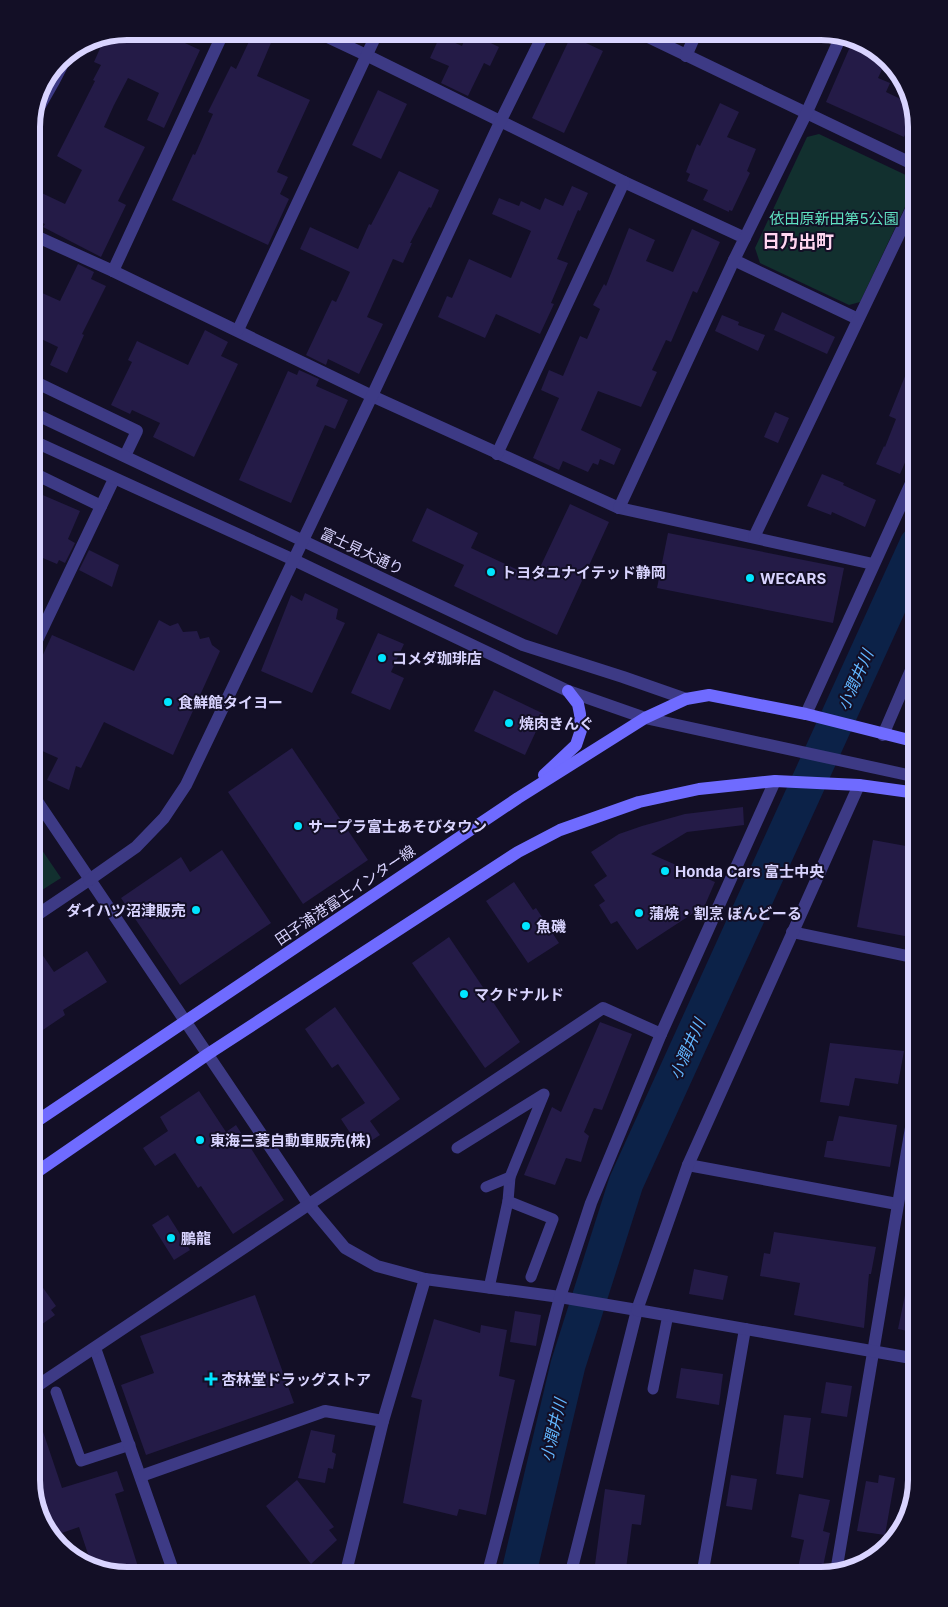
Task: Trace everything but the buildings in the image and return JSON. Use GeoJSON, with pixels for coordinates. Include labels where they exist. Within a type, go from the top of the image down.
{"type":"FeatureCollection","features":[{"type":"Feature","properties":{"kind":"main road"},"geometry":{"type":"LineString","coordinates":[[518,798],[576,745],[581,730],[580,714],[578,704],[568,691]]}},
{"type":"Feature","properties":{"kind":"main road","name":"田子浦港富士インター線"},"geometry":{"type":"LineString","coordinates":[[40,1119],[518,798],[645,718],[686,699],[709,695],[806,714],[908,740]]}},
{"type":"Feature","properties":{"kind":"main road"},"geometry":{"type":"LineString","coordinates":[[40,1170],[208,1054],[518,852],[560,830],[638,802],[699,789],[775,781],[859,785],[908,792]]}},
{"type":"Feature","properties":{"kind":"street"},"geometry":{"type":"LineString","coordinates":[[113,271],[220,40]]}},
{"type":"Feature","properties":{"kind":"street"},"geometry":{"type":"LineString","coordinates":[[334,40],[624,182],[746,238]]}},
{"type":"Feature","properties":{"kind":"street"},"geometry":{"type":"LineString","coordinates":[[238,330],[374,40]]}},
{"type":"Feature","properties":{"kind":"street"},"geometry":{"type":"LineString","coordinates":[[40,912],[136,847],[164,818],[186,785],[372,396],[500,120],[540,40]]}},
{"type":"Feature","properties":{"kind":"street"},"geometry":{"type":"LineString","coordinates":[[654,40],[908,162]]}},
{"type":"Feature","properties":{"kind":"street"},"geometry":{"type":"LineString","coordinates":[[686,56],[693,40]]}},
{"type":"Feature","properties":{"kind":"street"},"geometry":{"type":"LineString","coordinates":[[619,508],[734,260],[806,114],[838,42]]}},
{"type":"Feature","properties":{"kind":"street"},"geometry":{"type":"LineString","coordinates":[[47,93],[56,77]]}},
{"type":"Feature","properties":{"kind":"street"},"geometry":{"type":"LineString","coordinates":[[497,454],[624,182]]}},
{"type":"Feature","properties":{"kind":"street"},"geometry":{"type":"LineString","coordinates":[[754,537],[908,216]]}},
{"type":"Feature","properties":{"kind":"street"},"geometry":{"type":"LineString","coordinates":[[40,238],[238,330],[372,396],[619,508],[873,564]]}},
{"type":"Feature","properties":{"kind":"street"},"geometry":{"type":"LineString","coordinates":[[734,260],[858,319]]}},
{"type":"Feature","properties":{"kind":"street"},"geometry":{"type":"LineString","coordinates":[[40,384],[137,431],[125,456]]}},
{"type":"Feature","properties":{"kind":"street","name":"富士見大通り"},"geometry":{"type":"LineString","coordinates":[[40,416],[523,645],[686,699]]}},
{"type":"Feature","properties":{"kind":"street"},"geometry":{"type":"LineString","coordinates":[[40,444],[294,560],[568,691],[645,718],[908,775]]}},
{"type":"Feature","properties":{"kind":"street"},"geometry":{"type":"LineString","coordinates":[[40,476],[101,506]]}},
{"type":"Feature","properties":{"kind":"street"},"geometry":{"type":"LineString","coordinates":[[40,634],[114,479]]}},
{"type":"Feature","properties":{"kind":"street"},"geometry":{"type":"LineString","coordinates":[[806,714],[908,489]]}},
{"type":"Feature","properties":{"kind":"street"},"geometry":{"type":"LineString","coordinates":[[883,735],[908,677]]}},
{"type":"Feature","properties":{"kind":"street"},"geometry":{"type":"LineString","coordinates":[[490,1567],[560,1297],[590,1203],[661,1034],[775,781]]}},
{"type":"Feature","properties":{"kind":"street"},"geometry":{"type":"LineString","coordinates":[[572,1567],[637,1310],[688,1165],[859,785]]}},
{"type":"Feature","properties":{"kind":"street"},"geometry":{"type":"LineString","coordinates":[[40,806],[309,1205],[345,1248],[377,1266],[425,1279],[560,1297],[908,1358]]}},
{"type":"Feature","properties":{"kind":"street"},"geometry":{"type":"LineString","coordinates":[[792,932],[908,956]]}},
{"type":"Feature","properties":{"kind":"street"},"geometry":{"type":"LineString","coordinates":[[40,1384],[603,1008],[661,1034]]}},
{"type":"Feature","properties":{"kind":"street"},"geometry":{"type":"LineString","coordinates":[[837,1565],[908,1142]]}},
{"type":"Feature","properties":{"kind":"street"},"geometry":{"type":"LineString","coordinates":[[688,1165],[897,1204]]}},
{"type":"Feature","properties":{"kind":"street"},"geometry":{"type":"LineString","coordinates":[[347,1567],[383,1421],[425,1279]]}},
{"type":"Feature","properties":{"kind":"street"},"geometry":{"type":"LineString","coordinates":[[704,1567],[745,1329]]}},
{"type":"Feature","properties":{"kind":"street"},"geometry":{"type":"LineString","coordinates":[[95,1348],[172,1567]]}},
{"type":"Feature","properties":{"kind":"street"},"geometry":{"type":"LineString","coordinates":[[141,1476],[325,1411],[383,1421]]}},
{"type":"Feature","properties":{"kind":"lane"},"geometry":{"type":"LineString","coordinates":[[457,1148],[544,1094],[510,1177],[508,1201],[489,1288]]}},
{"type":"Feature","properties":{"kind":"lane"},"geometry":{"type":"LineString","coordinates":[[486,1187],[510,1177]]}},
{"type":"Feature","properties":{"kind":"lane"},"geometry":{"type":"LineString","coordinates":[[508,1201],[553,1219],[531,1277]]}},
{"type":"Feature","properties":{"kind":"lane"},"geometry":{"type":"LineString","coordinates":[[653,1389],[668,1315]]}},
{"type":"Feature","properties":{"kind":"lane"},"geometry":{"type":"LineString","coordinates":[[56,1392],[81,1461],[130,1445]]}},
{"type":"Feature","properties":{"kind":"green space","name":"依田原新田第5公園"},"geometry":{"type":"Polygon","coordinates":[[[819,134],[908,176],[908,201],[860,302],[849,305],[760,263],[755,248],[807,137],[819,134]]]}},
{"type":"Feature","properties":{"kind":"green space"},"geometry":{"type":"Polygon","coordinates":[[[40,847],[61,878],[40,891],[40,847]]]}},
{"type":"Feature","properties":{"kind":"waterway","name":"小潤井川"},"geometry":{"type":"LineString","coordinates":[[520,1567],[568,1365],[626,1183],[908,564]]}},
{"type":"Feature","properties":{"kind":"place","name":"トヨタユナイテッド静岡"},"geometry":{"type":"Point","coordinates":[491,572]}},
{"type":"Feature","properties":{"kind":"place","name":"WECARS"},"geometry":{"type":"Point","coordinates":[750,578]}},
{"type":"Feature","properties":{"kind":"place","name":"コメダ珈琲店"},"geometry":{"type":"Point","coordinates":[382,658]}},
{"type":"Feature","properties":{"kind":"place","name":"食鮮館タイヨー"},"geometry":{"type":"Point","coordinates":[168,702]}},
{"type":"Feature","properties":{"kind":"place","name":"焼肉きんぐ"},"geometry":{"type":"Point","coordinates":[509,723]}},
{"type":"Feature","properties":{"kind":"place","name":"サープラ富士あそびタウン"},"geometry":{"type":"Point","coordinates":[298,826]}},
{"type":"Feature","properties":{"kind":"place","name":"Honda Cars 富士中央"},"geometry":{"type":"Point","coordinates":[665,871]}},
{"type":"Feature","properties":{"kind":"place","name":"ダイハツ沼津販売"},"geometry":{"type":"Point","coordinates":[196,910]}},
{"type":"Feature","properties":{"kind":"place","name":"蒲焼・割烹 ぼんどーる"},"geometry":{"type":"Point","coordinates":[639,913]}},
{"type":"Feature","properties":{"kind":"place","name":"魚磯"},"geometry":{"type":"Point","coordinates":[526,926]}},
{"type":"Feature","properties":{"kind":"place","name":"マクドナルド"},"geometry":{"type":"Point","coordinates":[464,994]}},
{"type":"Feature","properties":{"kind":"place","name":"東海三菱自動車販売(株)"},"geometry":{"type":"Point","coordinates":[200,1140]}},
{"type":"Feature","properties":{"kind":"place","name":"鵬龍"},"geometry":{"type":"Point","coordinates":[171,1238]}},
{"type":"Feature","properties":{"kind":"place","name":"杏林堂ドラッグストア"},"geometry":{"type":"Point","coordinates":[211,1379]}},
{"type":"Feature","properties":{"kind":"district","name":"日乃出町"},"geometry":{"type":"Point","coordinates":[798,241]}}]}
